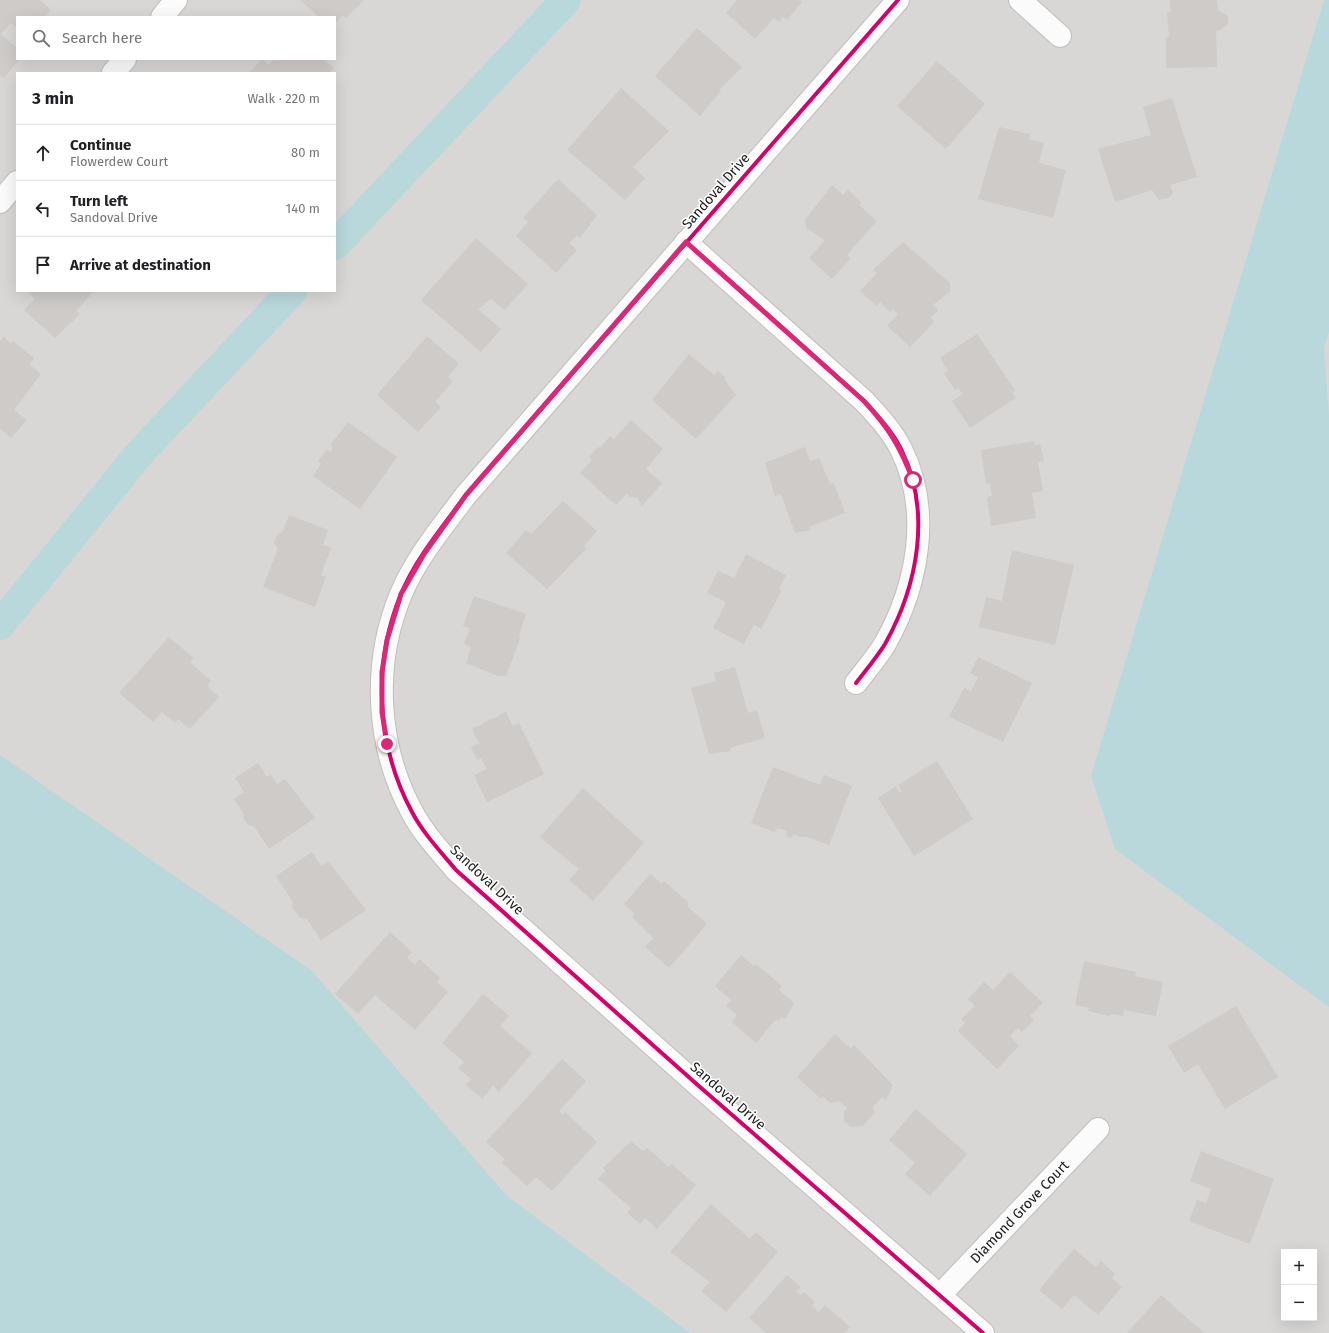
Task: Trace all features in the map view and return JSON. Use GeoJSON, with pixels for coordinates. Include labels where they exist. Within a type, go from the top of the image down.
{"type":"FeatureCollection","features":[{"type":"Feature","properties":{"kind":"street"},"geometry":{"type":"LineString","coordinates":[[163,16],[176,0]]}},
{"type":"Feature","properties":{"kind":"street","name":"Sandoval Drive"},"geometry":{"type":"LineString","coordinates":[[898,0],[466,495],[424,554],[401,594],[387,640],[382,672],[382,712],[387,744],[396,775],[412,812],[430,839],[456,870],[700,1087],[983,1333]]}},
{"type":"Feature","properties":{"kind":"street"},"geometry":{"type":"LineString","coordinates":[[1020,0],[1060,36]]}},
{"type":"Feature","properties":{"kind":"street"},"geometry":{"type":"LineString","coordinates":[[114,72],[124,60]]}},
{"type":"Feature","properties":{"kind":"street"},"geometry":{"type":"LineString","coordinates":[[0,202],[16,183]]}},
{"type":"Feature","properties":{"kind":"street"},"geometry":{"type":"LineString","coordinates":[[686,242],[864,401],[882,421],[901,449],[913,480],[918,506],[918,541],[912,580],[899,617],[884,645],[856,683]]}},
{"type":"Feature","properties":{"kind":"street","name":"Diamond Grove Court"},"geometry":{"type":"LineString","coordinates":[[940,1295],[1098,1129]]}},
{"type":"Feature","properties":{"kind":"shaded area"},"geometry":{"type":"Polygon","coordinates":[[[0,0],[1329,0],[1329,1333],[0,1333],[0,0]]]}},
{"type":"Feature","properties":{"kind":"water"},"geometry":{"type":"Polygon","coordinates":[[[1324,0],[1329,0],[1329,332],[1324,347],[1329,415],[1329,1007],[1115,849],[1091,776],[1324,0]]]}},
{"type":"Feature","properties":{"kind":"water"},"geometry":{"type":"Polygon","coordinates":[[[0,755],[312,971],[507,1196],[690,1333],[0,1333],[0,755]]]}},
{"type":"Feature","properties":{"kind":"building"},"geometry":{"type":"Polygon","coordinates":[[[0,0],[40,0],[51,10],[46,16],[16,16],[16,27],[11,23],[1,34],[16,47],[16,60],[19,60],[4,78],[0,75],[0,0]]]}},
{"type":"Feature","properties":{"kind":"building"},"geometry":{"type":"Polygon","coordinates":[[[300,0],[364,0],[346,18],[343,15],[336,23],[336,16],[318,16],[300,0]]]}},
{"type":"Feature","properties":{"kind":"building"},"geometry":{"type":"Polygon","coordinates":[[[737,0],[800,0],[802,2],[787,20],[783,17],[779,22],[774,18],[755,39],[726,13],[737,0]]]}},
{"type":"Feature","properties":{"kind":"building"},"geometry":{"type":"Polygon","coordinates":[[[1170,0],[1217,0],[1218,10],[1228,16],[1228,23],[1221,30],[1216,30],[1217,67],[1166,68],[1166,37],[1169,37],[1167,12],[1171,12],[1170,0]]]}},
{"type":"Feature","properties":{"kind":"building"},"geometry":{"type":"Polygon","coordinates":[[[697,28],[742,67],[719,90],[721,91],[700,116],[655,76],[697,28]]]}},
{"type":"Feature","properties":{"kind":"building"},"geometry":{"type":"Polygon","coordinates":[[[261,60],[269,65],[273,60],[324,60],[334,68],[331,72],[250,72],[261,60]]]}},
{"type":"Feature","properties":{"kind":"building"},"geometry":{"type":"Polygon","coordinates":[[[937,61],[985,104],[946,149],[897,106],[937,61]]]}},
{"type":"Feature","properties":{"kind":"building"},"geometry":{"type":"Polygon","coordinates":[[[621,88],[669,131],[633,167],[645,178],[625,200],[567,150],[621,88]]]}},
{"type":"Feature","properties":{"kind":"building"},"geometry":{"type":"Polygon","coordinates":[[[1172,98],[1197,177],[1170,185],[1173,193],[1170,197],[1159,200],[1152,190],[1115,202],[1098,149],[1151,135],[1143,107],[1172,98]]]}},
{"type":"Feature","properties":{"kind":"building"},"geometry":{"type":"Polygon","coordinates":[[[999,127],[1030,134],[1029,139],[1044,143],[1039,163],[1066,170],[1053,218],[978,199],[999,127]]]}},
{"type":"Feature","properties":{"kind":"building"},"geometry":{"type":"Polygon","coordinates":[[[558,179],[597,215],[580,238],[577,235],[569,243],[577,250],[556,273],[516,236],[528,222],[523,218],[558,179]]]}},
{"type":"Feature","properties":{"kind":"building"},"geometry":{"type":"Polygon","coordinates":[[[832,185],[843,195],[848,190],[861,202],[859,205],[877,221],[847,255],[851,258],[832,279],[809,258],[825,240],[806,228],[805,220],[832,185]]]}},
{"type":"Feature","properties":{"kind":"building"},"geometry":{"type":"Polygon","coordinates":[[[476,238],[528,284],[505,310],[491,299],[478,309],[501,329],[481,352],[421,300],[476,238]]]}},
{"type":"Feature","properties":{"kind":"building"},"geometry":{"type":"Polygon","coordinates":[[[903,242],[950,283],[950,291],[933,305],[938,310],[931,318],[934,322],[910,347],[887,326],[898,314],[892,309],[890,312],[880,302],[877,306],[860,291],[877,273],[873,270],[903,242]]]}},
{"type":"Feature","properties":{"kind":"building"},"geometry":{"type":"Polygon","coordinates":[[[93,292],[76,311],[80,314],[55,338],[24,310],[35,299],[29,293],[93,292]]]}},
{"type":"Feature","properties":{"kind":"building"},"geometry":{"type":"Polygon","coordinates":[[[977,334],[1015,390],[1012,392],[1016,398],[970,428],[952,401],[963,394],[958,388],[955,390],[944,373],[948,371],[940,358],[977,334]]]}},
{"type":"Feature","properties":{"kind":"building"},"geometry":{"type":"Polygon","coordinates":[[[427,336],[459,364],[448,377],[453,381],[435,402],[441,407],[418,432],[377,395],[427,336]]]}},
{"type":"Feature","properties":{"kind":"building"},"geometry":{"type":"Polygon","coordinates":[[[4,337],[11,344],[13,341],[34,358],[29,364],[41,374],[14,410],[27,420],[11,438],[0,429],[0,341],[4,337]]]}},
{"type":"Feature","properties":{"kind":"building"},"geometry":{"type":"Polygon","coordinates":[[[689,354],[714,375],[718,371],[726,377],[724,379],[736,395],[696,439],[652,400],[689,354]]]}},
{"type":"Feature","properties":{"kind":"building"},"geometry":{"type":"Polygon","coordinates":[[[631,420],[663,449],[646,469],[662,483],[642,506],[637,497],[630,497],[627,493],[616,505],[580,473],[592,460],[589,457],[598,447],[600,448],[610,436],[614,439],[631,420]]]}},
{"type":"Feature","properties":{"kind":"building"},"geometry":{"type":"Polygon","coordinates":[[[348,422],[397,457],[360,509],[313,476],[321,464],[318,461],[327,449],[330,452],[333,447],[330,445],[348,422]]]}},
{"type":"Feature","properties":{"kind":"building"},"geometry":{"type":"Polygon","coordinates":[[[1034,441],[1035,445],[1040,444],[1044,461],[1038,462],[1043,491],[1032,493],[1036,518],[991,526],[987,497],[992,496],[990,483],[986,484],[981,450],[1034,441]]]}},
{"type":"Feature","properties":{"kind":"building"},"geometry":{"type":"Polygon","coordinates":[[[805,447],[810,461],[819,458],[830,484],[834,483],[845,513],[809,527],[811,530],[795,533],[781,494],[775,496],[765,463],[805,447]]]}},
{"type":"Feature","properties":{"kind":"building"},"geometry":{"type":"Polygon","coordinates":[[[563,501],[597,531],[584,546],[587,548],[547,589],[506,553],[526,530],[531,534],[563,501]]]}},
{"type":"Feature","properties":{"kind":"building"},"geometry":{"type":"Polygon","coordinates":[[[289,515],[328,530],[323,545],[331,548],[321,575],[326,577],[315,607],[263,587],[278,548],[274,542],[277,535],[283,531],[289,515]]]}},
{"type":"Feature","properties":{"kind":"building"},"geometry":{"type":"Polygon","coordinates":[[[1012,550],[1074,565],[1055,645],[979,627],[986,597],[1002,601],[1012,550]]]}},
{"type":"Feature","properties":{"kind":"building"},"geometry":{"type":"Polygon","coordinates":[[[746,554],[786,575],[779,589],[782,590],[761,629],[754,625],[744,644],[713,628],[726,602],[707,593],[718,571],[734,578],[746,554]]]}},
{"type":"Feature","properties":{"kind":"building"},"geometry":{"type":"Polygon","coordinates":[[[474,596],[526,614],[519,635],[520,639],[506,676],[498,676],[466,663],[471,647],[464,644],[470,628],[463,626],[474,596]]]}},
{"type":"Feature","properties":{"kind":"building"},"geometry":{"type":"Polygon","coordinates":[[[169,637],[194,658],[190,662],[211,681],[207,686],[219,697],[190,729],[178,719],[175,723],[162,712],[153,722],[119,693],[169,637]]]}},
{"type":"Feature","properties":{"kind":"building"},"geometry":{"type":"Polygon","coordinates":[[[978,657],[1032,683],[1003,742],[949,717],[964,688],[971,691],[978,677],[970,673],[978,657]]]}},
{"type":"Feature","properties":{"kind":"building"},"geometry":{"type":"Polygon","coordinates":[[[735,667],[748,713],[757,710],[765,738],[729,748],[731,751],[709,754],[691,688],[716,681],[714,673],[735,667]]]}},
{"type":"Feature","properties":{"kind":"building"},"geometry":{"type":"Polygon","coordinates":[[[506,712],[513,726],[519,723],[544,774],[487,802],[474,775],[487,769],[481,758],[477,760],[471,747],[479,743],[472,729],[506,712]]]}},
{"type":"Feature","properties":{"kind":"building"},"geometry":{"type":"Polygon","coordinates":[[[937,761],[973,819],[914,856],[878,798],[896,786],[900,793],[902,791],[898,785],[937,761]]]}},
{"type":"Feature","properties":{"kind":"building"},"geometry":{"type":"Polygon","coordinates":[[[258,763],[267,777],[271,774],[277,784],[285,779],[315,818],[269,849],[254,826],[248,825],[243,818],[244,814],[234,799],[244,792],[235,778],[258,763]]]}},
{"type":"Feature","properties":{"kind":"building"},"geometry":{"type":"Polygon","coordinates":[[[773,767],[820,785],[824,775],[852,786],[829,845],[805,836],[804,838],[793,834],[792,838],[786,836],[787,831],[778,828],[774,832],[751,823],[773,767]]]}},
{"type":"Feature","properties":{"kind":"building"},"geometry":{"type":"Polygon","coordinates":[[[583,788],[644,843],[593,901],[569,880],[579,869],[540,837],[583,788]]]}},
{"type":"Feature","properties":{"kind":"building"},"geometry":{"type":"Polygon","coordinates":[[[312,852],[321,866],[328,861],[366,910],[321,940],[307,919],[300,918],[292,907],[293,902],[276,876],[312,852]]]}},
{"type":"Feature","properties":{"kind":"building"},"geometry":{"type":"Polygon","coordinates":[[[650,874],[662,884],[664,881],[689,903],[687,906],[707,924],[669,968],[645,947],[653,938],[632,917],[635,914],[624,904],[650,874]]]}},
{"type":"Feature","properties":{"kind":"building"},"geometry":{"type":"Polygon","coordinates":[[[390,932],[412,952],[407,958],[415,965],[419,959],[440,978],[437,982],[448,992],[415,1030],[375,995],[358,1014],[335,994],[390,932]]]}},
{"type":"Feature","properties":{"kind":"building"},"geometry":{"type":"Polygon","coordinates":[[[741,955],[754,966],[756,964],[782,986],[779,990],[794,1003],[785,1019],[782,1017],[778,1021],[776,1019],[756,1043],[732,1022],[737,1015],[726,1006],[731,1000],[715,986],[741,955]]]}},
{"type":"Feature","properties":{"kind":"building"},"geometry":{"type":"Polygon","coordinates":[[[1084,961],[1136,972],[1135,976],[1163,982],[1156,1016],[1124,1010],[1123,1016],[1110,1014],[1110,1016],[1088,1011],[1089,1008],[1075,1005],[1084,961]]]}},
{"type":"Feature","properties":{"kind":"building"},"geometry":{"type":"Polygon","coordinates":[[[1010,972],[1043,1003],[1030,1016],[1034,1020],[1022,1032],[1018,1028],[1010,1036],[1019,1046],[997,1069],[958,1031],[965,1023],[961,1019],[975,1006],[968,999],[984,982],[993,990],[1010,972]]]}},
{"type":"Feature","properties":{"kind":"building"},"geometry":{"type":"Polygon","coordinates":[[[483,994],[509,1016],[500,1026],[532,1053],[499,1092],[493,1086],[482,1099],[466,1085],[471,1079],[458,1068],[464,1062],[442,1043],[483,994]]]}},
{"type":"Feature","properties":{"kind":"building"},"geometry":{"type":"Polygon","coordinates":[[[1236,1006],[1278,1077],[1225,1109],[1198,1064],[1184,1073],[1168,1046],[1236,1006]]]}},
{"type":"Feature","properties":{"kind":"building"},"geometry":{"type":"Polygon","coordinates":[[[835,1034],[851,1049],[854,1045],[893,1085],[886,1100],[882,1097],[872,1108],[875,1112],[863,1126],[851,1127],[844,1121],[844,1112],[847,1108],[839,1101],[830,1103],[823,1096],[821,1099],[797,1077],[835,1034]]]}},
{"type":"Feature","properties":{"kind":"building"},"geometry":{"type":"Polygon","coordinates":[[[562,1059],[586,1081],[559,1111],[563,1115],[565,1112],[597,1142],[552,1191],[536,1177],[527,1186],[502,1163],[505,1159],[486,1142],[562,1059]]]}},
{"type":"Feature","properties":{"kind":"building"},"geometry":{"type":"Polygon","coordinates":[[[916,1109],[967,1154],[930,1196],[905,1174],[915,1163],[889,1140],[916,1109]]]}},
{"type":"Feature","properties":{"kind":"building"},"geometry":{"type":"Polygon","coordinates":[[[631,1141],[643,1151],[647,1148],[669,1167],[672,1164],[696,1185],[657,1229],[645,1218],[640,1224],[627,1213],[631,1208],[598,1179],[606,1170],[603,1168],[631,1141]]]}},
{"type":"Feature","properties":{"kind":"building"},"geometry":{"type":"Polygon","coordinates":[[[1201,1151],[1274,1179],[1250,1244],[1189,1221],[1197,1200],[1206,1203],[1211,1189],[1190,1181],[1201,1151]]]}},
{"type":"Feature","properties":{"kind":"building"},"geometry":{"type":"Polygon","coordinates":[[[711,1204],[750,1239],[756,1232],[778,1252],[726,1312],[701,1291],[710,1282],[670,1252],[711,1204]]]}},
{"type":"Feature","properties":{"kind":"building"},"geometry":{"type":"Polygon","coordinates":[[[1074,1249],[1096,1267],[1101,1261],[1115,1274],[1112,1278],[1122,1287],[1098,1315],[1074,1295],[1062,1309],[1039,1290],[1074,1249]]]}},
{"type":"Feature","properties":{"kind":"building"},"geometry":{"type":"Polygon","coordinates":[[[787,1275],[801,1287],[796,1291],[800,1295],[804,1292],[815,1302],[812,1305],[819,1312],[825,1305],[850,1327],[845,1333],[766,1333],[749,1318],[787,1275]]]}},
{"type":"Feature","properties":{"kind":"building"},"geometry":{"type":"Polygon","coordinates":[[[1161,1295],[1204,1333],[1127,1333],[1161,1295]]]}},
{"type":"Feature","properties":{"kind":"waterway"},"geometry":{"type":"LineString","coordinates":[[336,244],[566,0]]}},
{"type":"Feature","properties":{"kind":"waterway"},"geometry":{"type":"LineString","coordinates":[[0,625],[139,454],[291,292]]}},
{"type":"Feature","properties":{"kind":"cycle path"},"geometry":{"type":"LineString","coordinates":[[898,0],[466,495],[439,530],[407,581],[392,621],[385,648],[382,676],[382,704],[385,732],[391,760],[400,786],[421,827],[456,870],[700,1087],[983,1333]]}},
{"type":"Feature","properties":{"kind":"cycle path"},"geometry":{"type":"LineString","coordinates":[[686,242],[864,401],[893,436],[901,449],[911,473],[916,497],[918,522],[917,548],[913,573],[906,597],[885,644],[856,683]]}},
{"type":"Feature","properties":{"kind":"route"},"geometry":{"type":"LineString","coordinates":[[387,744],[382,712],[382,672],[387,640],[401,594],[424,554],[466,495],[686,242],[864,401],[882,421],[901,449],[913,480]]}}]}
